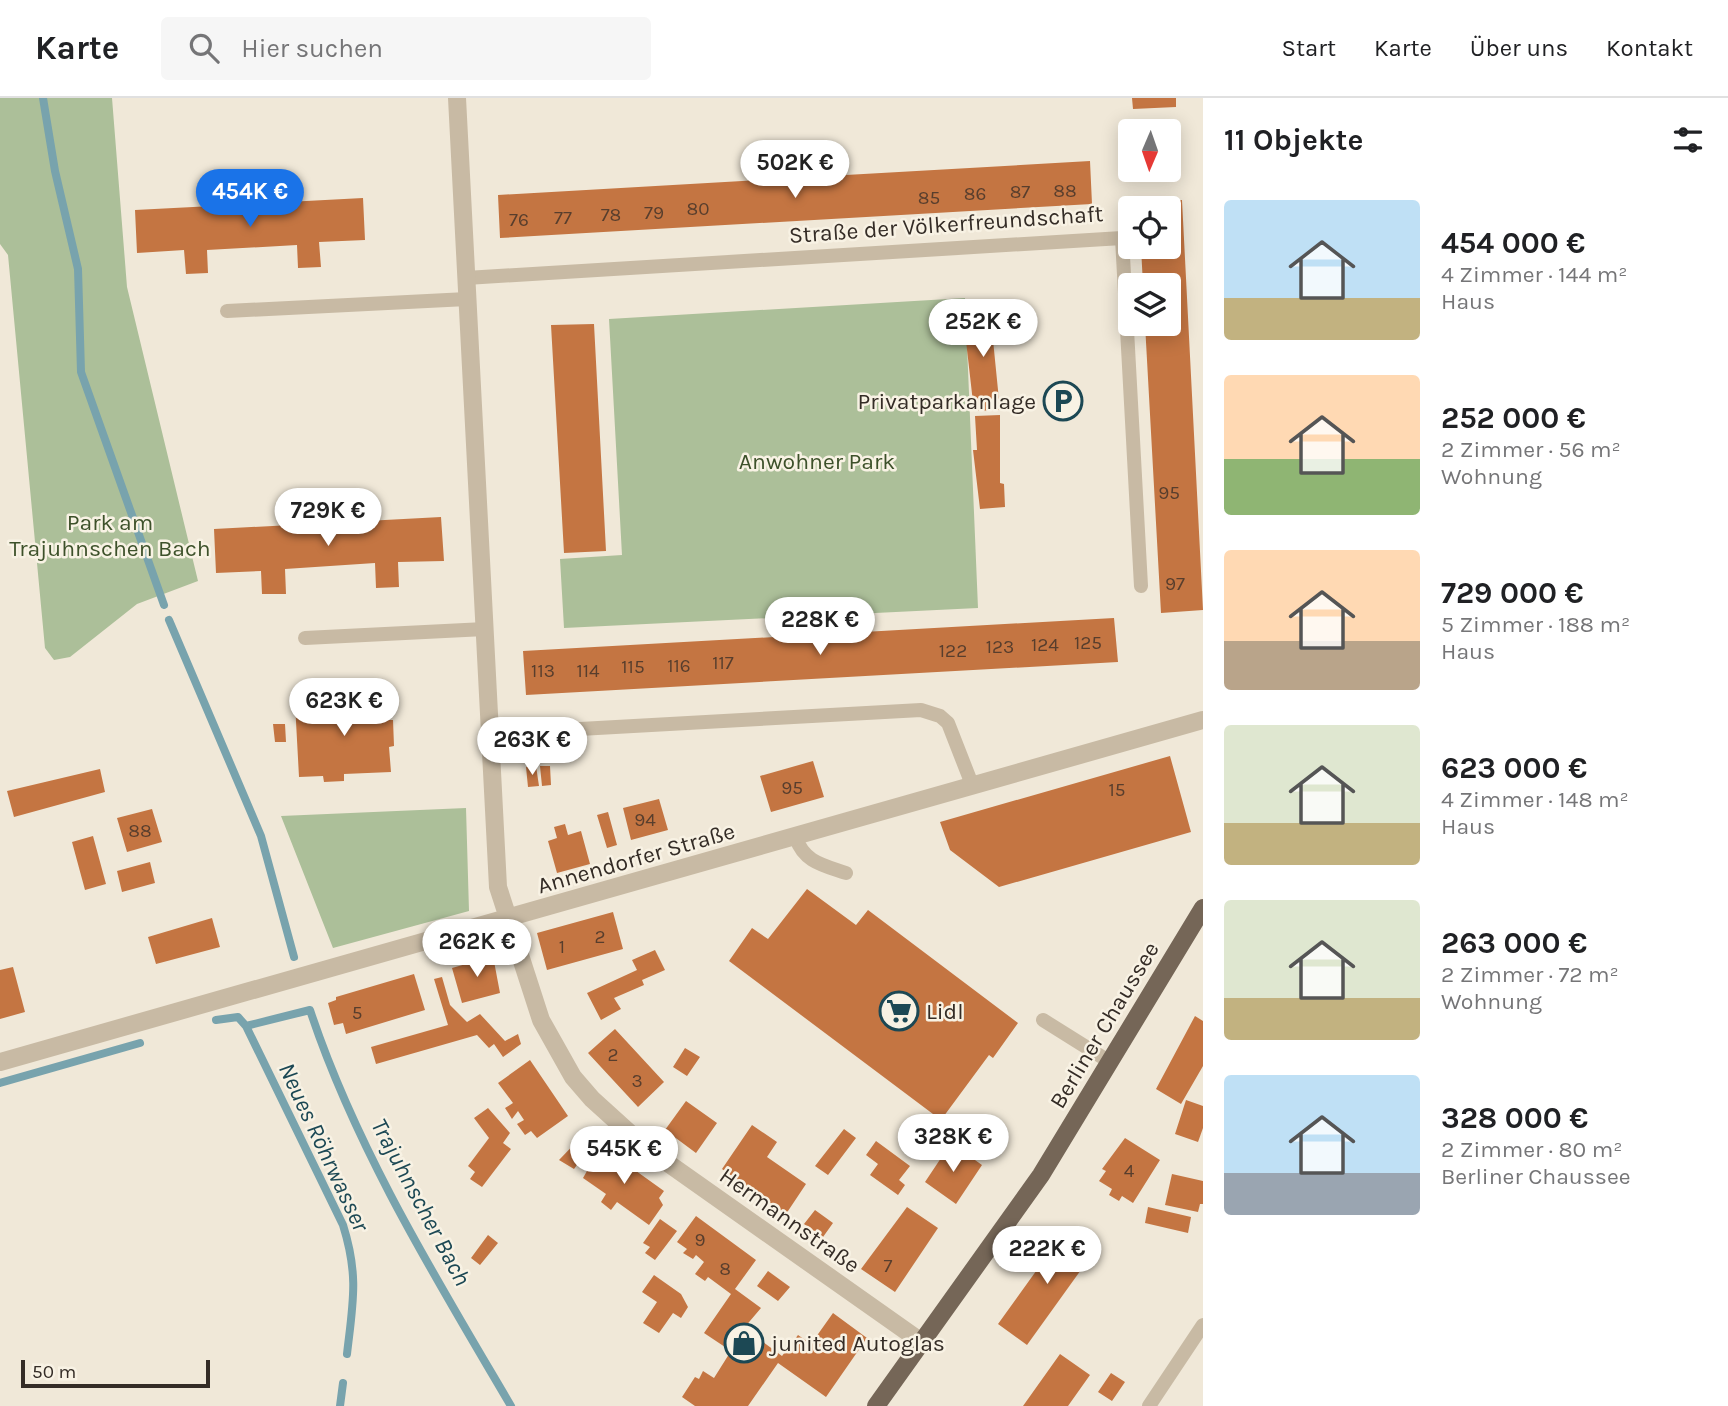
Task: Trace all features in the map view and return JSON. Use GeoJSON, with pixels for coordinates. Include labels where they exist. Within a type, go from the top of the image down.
{"type":"FeatureCollection","features":[{"type":"Feature","properties":{"kind":"main road","name":"Berliner Chaussee"},"geometry":{"type":"LineString","coordinates":[[876,1406],[1041,1175],[1203,908]]}},
{"type":"Feature","properties":{"kind":"street"},"geometry":{"type":"LineString","coordinates":[[457,98],[498,887],[506,920]]}},
{"type":"Feature","properties":{"kind":"street","name":"Annendorfer Straße"},"geometry":{"type":"LineString","coordinates":[[0,1062],[796,838],[1203,720]]}},
{"type":"Feature","properties":{"kind":"street","name":"Hermannstraße"},"geometry":{"type":"LineString","coordinates":[[506,920],[541,1020],[557,1051],[573,1077],[611,1119],[645,1147],[923,1343]]}},
{"type":"Feature","properties":{"kind":"lane","name":"Straße der Völkerfreundschaft"},"geometry":{"type":"LineString","coordinates":[[466,278],[1122,238],[1141,586]]}},
{"type":"Feature","properties":{"kind":"lane"},"geometry":{"type":"LineString","coordinates":[[227,311],[467,299]]}},
{"type":"Feature","properties":{"kind":"lane"},"geometry":{"type":"LineString","coordinates":[[305,638],[485,629]]}},
{"type":"Feature","properties":{"kind":"lane"},"geometry":{"type":"LineString","coordinates":[[491,734],[921,710],[940,716],[948,723],[973,787]]}},
{"type":"Feature","properties":{"kind":"lane"},"geometry":{"type":"LineString","coordinates":[[796,838],[801,852],[813,862],[846,873]]}},
{"type":"Feature","properties":{"kind":"lane"},"geometry":{"type":"LineString","coordinates":[[1043,1020],[1110,1062]]}},
{"type":"Feature","properties":{"kind":"lane"},"geometry":{"type":"LineString","coordinates":[[1149,1406],[1203,1325]]}},
{"type":"Feature","properties":{"kind":"green space","name":"Park am Trajuhnschen Bach"},"geometry":{"type":"Polygon","coordinates":[[[0,98],[112,98],[127,287],[198,581],[137,604],[70,657],[54,660],[45,648],[8,255],[0,244],[0,98]]]}},
{"type":"Feature","properties":{"kind":"green space","name":"Anwohner Park"},"geometry":{"type":"Polygon","coordinates":[[[965,298],[978,608],[564,628],[560,559],[622,555],[609,319],[965,298]]]}},
{"type":"Feature","properties":{"kind":"green space"},"geometry":{"type":"Polygon","coordinates":[[[466,808],[469,911],[333,948],[281,816],[466,808]]]}},
{"type":"Feature","properties":{"kind":"building"},"geometry":{"type":"Polygon","coordinates":[[[1132,98],[1176,98],[1176,107],[1133,109],[1132,98]]]}},
{"type":"Feature","properties":{"kind":"building"},"geometry":{"type":"Polygon","coordinates":[[[1090,161],[1092,204],[500,238],[498,195],[1090,161]]]}},
{"type":"Feature","properties":{"kind":"building"},"geometry":{"type":"Polygon","coordinates":[[[363,198],[365,240],[319,242],[321,267],[298,268],[297,245],[207,250],[208,273],[186,274],[184,250],[137,253],[135,210],[363,198]]]}},
{"type":"Feature","properties":{"kind":"building"},"geometry":{"type":"Polygon","coordinates":[[[1181,200],[1203,610],[1161,613],[1146,336],[1181,336],[1181,273],[1142,273],[1142,259],[1181,259],[1181,200]]]}},
{"type":"Feature","properties":{"kind":"building"},"geometry":{"type":"Polygon","coordinates":[[[995,306],[996,340],[993,340],[1000,410],[974,411],[966,341],[970,341],[969,307],[995,306]]]}},
{"type":"Feature","properties":{"kind":"building"},"geometry":{"type":"Polygon","coordinates":[[[594,324],[606,551],[564,553],[551,325],[594,324]]]}},
{"type":"Feature","properties":{"kind":"building"},"geometry":{"type":"Polygon","coordinates":[[[1000,415],[1000,483],[1004,484],[1005,507],[980,509],[973,450],[977,450],[975,416],[1000,415]]]}},
{"type":"Feature","properties":{"kind":"building"},"geometry":{"type":"Polygon","coordinates":[[[441,517],[444,561],[398,562],[399,587],[376,588],[375,563],[285,569],[286,594],[262,594],[261,571],[216,573],[214,529],[441,517]]]}},
{"type":"Feature","properties":{"kind":"building"},"geometry":{"type":"Polygon","coordinates":[[[1114,618],[1118,662],[526,695],[523,651],[1114,618]]]}},
{"type":"Feature","properties":{"kind":"building"},"geometry":{"type":"Polygon","coordinates":[[[387,697],[387,720],[393,720],[394,746],[389,747],[391,772],[344,774],[344,781],[324,782],[323,776],[299,777],[295,703],[387,697]]]}},
{"type":"Feature","properties":{"kind":"building"},"geometry":{"type":"Polygon","coordinates":[[[273,724],[285,724],[286,742],[275,742],[273,724]]]}},
{"type":"Feature","properties":{"kind":"building"},"geometry":{"type":"Polygon","coordinates":[[[1170,756],[1191,832],[999,887],[950,850],[940,822],[1170,756]]]}},
{"type":"Feature","properties":{"kind":"building"},"geometry":{"type":"Polygon","coordinates":[[[813,761],[824,797],[771,812],[760,776],[813,761]]]}},
{"type":"Feature","properties":{"kind":"building"},"geometry":{"type":"Polygon","coordinates":[[[536,766],[539,786],[528,787],[526,767],[536,766]]]}},
{"type":"Feature","properties":{"kind":"building"},"geometry":{"type":"Polygon","coordinates":[[[540,766],[550,766],[551,785],[542,786],[540,766]]]}},
{"type":"Feature","properties":{"kind":"building"},"geometry":{"type":"Polygon","coordinates":[[[100,769],[105,792],[14,817],[7,791],[100,769]]]}},
{"type":"Feature","properties":{"kind":"building"},"geometry":{"type":"Polygon","coordinates":[[[659,799],[668,830],[631,840],[623,808],[659,799]]]}},
{"type":"Feature","properties":{"kind":"building"},"geometry":{"type":"Polygon","coordinates":[[[152,809],[162,842],[127,852],[117,818],[152,809]]]}},
{"type":"Feature","properties":{"kind":"building"},"geometry":{"type":"Polygon","coordinates":[[[608,812],[617,845],[607,848],[597,815],[608,812]]]}},
{"type":"Feature","properties":{"kind":"building"},"geometry":{"type":"Polygon","coordinates":[[[565,824],[568,835],[581,831],[590,864],[557,873],[548,841],[557,838],[554,827],[565,824]]]}},
{"type":"Feature","properties":{"kind":"building"},"geometry":{"type":"Polygon","coordinates":[[[93,836],[106,884],[85,890],[72,842],[93,836]]]}},
{"type":"Feature","properties":{"kind":"building"},"geometry":{"type":"Polygon","coordinates":[[[150,862],[155,883],[122,892],[117,871],[150,862]]]}},
{"type":"Feature","properties":{"kind":"building","name":"Lidl"},"geometry":{"type":"Polygon","coordinates":[[[807,889],[856,925],[868,910],[1018,1023],[993,1058],[989,1055],[941,1120],[729,961],[752,928],[768,939],[807,889]]]}},
{"type":"Feature","properties":{"kind":"building"},"geometry":{"type":"Polygon","coordinates":[[[613,912],[623,949],[547,970],[537,933],[613,912]]]}},
{"type":"Feature","properties":{"kind":"building"},"geometry":{"type":"Polygon","coordinates":[[[212,918],[220,947],[156,964],[148,937],[212,918]]]}},
{"type":"Feature","properties":{"kind":"building"},"geometry":{"type":"Polygon","coordinates":[[[655,950],[665,970],[642,980],[644,985],[614,998],[621,1009],[601,1020],[587,993],[637,970],[632,960],[655,950]]]}},
{"type":"Feature","properties":{"kind":"building"},"geometry":{"type":"Polygon","coordinates":[[[488,954],[493,956],[500,993],[462,1003],[452,968],[480,960],[488,954]]]}},
{"type":"Feature","properties":{"kind":"building"},"geometry":{"type":"Polygon","coordinates":[[[13,967],[25,1012],[0,1019],[0,970],[13,967]]]}},
{"type":"Feature","properties":{"kind":"building"},"geometry":{"type":"Polygon","coordinates":[[[414,974],[425,1010],[346,1034],[343,1023],[334,1025],[328,1003],[336,1000],[336,997],[414,974]]]}},
{"type":"Feature","properties":{"kind":"building"},"geometry":{"type":"Polygon","coordinates":[[[442,977],[450,1005],[467,1022],[480,1014],[505,1041],[518,1034],[521,1044],[503,1057],[494,1044],[489,1048],[477,1035],[376,1064],[371,1047],[448,1025],[434,979],[442,977]]]}},
{"type":"Feature","properties":{"kind":"building"},"geometry":{"type":"Polygon","coordinates":[[[1195,1016],[1203,1021],[1203,1066],[1181,1104],[1156,1089],[1195,1016]]]}},
{"type":"Feature","properties":{"kind":"building"},"geometry":{"type":"Polygon","coordinates":[[[615,1029],[664,1082],[638,1107],[588,1053],[615,1029]]]}},
{"type":"Feature","properties":{"kind":"building"},"geometry":{"type":"Polygon","coordinates":[[[685,1048],[700,1057],[687,1076],[673,1067],[685,1048]]]}},
{"type":"Feature","properties":{"kind":"building"},"geometry":{"type":"Polygon","coordinates":[[[530,1060],[568,1116],[537,1138],[531,1131],[525,1135],[517,1124],[524,1120],[518,1111],[512,1119],[505,1108],[513,1103],[498,1083],[530,1060]]]}},
{"type":"Feature","properties":{"kind":"building"},"geometry":{"type":"Polygon","coordinates":[[[1186,1100],[1203,1106],[1203,1128],[1198,1142],[1175,1134],[1186,1100]]]}},
{"type":"Feature","properties":{"kind":"building"},"geometry":{"type":"Polygon","coordinates":[[[686,1101],[717,1123],[696,1153],[665,1130],[686,1101]]]}},
{"type":"Feature","properties":{"kind":"building"},"geometry":{"type":"Polygon","coordinates":[[[488,1108],[510,1133],[503,1143],[511,1149],[482,1187],[470,1179],[475,1172],[468,1166],[489,1138],[474,1118],[488,1108]]]}},
{"type":"Feature","properties":{"kind":"building"},"geometry":{"type":"Polygon","coordinates":[[[752,1125],[777,1142],[767,1157],[806,1184],[786,1214],[722,1169],[752,1125]]]}},
{"type":"Feature","properties":{"kind":"building"},"geometry":{"type":"Polygon","coordinates":[[[844,1129],[856,1138],[828,1175],[815,1166],[844,1129]]]}},
{"type":"Feature","properties":{"kind":"building"},"geometry":{"type":"Polygon","coordinates":[[[586,1132],[595,1140],[574,1169],[559,1160],[586,1132]]]}},
{"type":"Feature","properties":{"kind":"building"},"geometry":{"type":"Polygon","coordinates":[[[1125,1138],[1160,1160],[1133,1203],[1122,1196],[1119,1201],[1109,1195],[1112,1189],[1099,1181],[1106,1171],[1102,1169],[1125,1138]]]}},
{"type":"Feature","properties":{"kind":"building"},"geometry":{"type":"Polygon","coordinates":[[[876,1141],[910,1166],[899,1180],[905,1185],[898,1195],[870,1175],[878,1164],[866,1155],[876,1141]]]}},
{"type":"Feature","properties":{"kind":"building"},"geometry":{"type":"Polygon","coordinates":[[[951,1143],[982,1165],[956,1204],[925,1182],[951,1143]]]}},
{"type":"Feature","properties":{"kind":"building"},"geometry":{"type":"Polygon","coordinates":[[[604,1148],[664,1191],[659,1198],[663,1205],[649,1225],[617,1202],[611,1210],[601,1202],[606,1194],[583,1178],[587,1171],[582,1168],[590,1158],[595,1161],[604,1148]]]}},
{"type":"Feature","properties":{"kind":"building"},"geometry":{"type":"Polygon","coordinates":[[[1172,1174],[1203,1181],[1203,1204],[1200,1204],[1198,1212],[1165,1205],[1172,1174]]]}},
{"type":"Feature","properties":{"kind":"building"},"geometry":{"type":"Polygon","coordinates":[[[907,1207],[938,1228],[895,1292],[861,1269],[907,1207]]]}},
{"type":"Feature","properties":{"kind":"building"},"geometry":{"type":"Polygon","coordinates":[[[1148,1207],[1191,1217],[1188,1233],[1145,1223],[1148,1207]]]}},
{"type":"Feature","properties":{"kind":"building"},"geometry":{"type":"Polygon","coordinates":[[[815,1210],[833,1223],[823,1237],[804,1224],[815,1210]]]}},
{"type":"Feature","properties":{"kind":"building"},"geometry":{"type":"Polygon","coordinates":[[[696,1216],[756,1260],[735,1289],[761,1308],[744,1328],[782,1356],[798,1335],[811,1344],[833,1313],[867,1338],[826,1397],[778,1363],[748,1406],[695,1406],[682,1397],[695,1377],[699,1379],[703,1371],[714,1378],[731,1351],[704,1333],[731,1294],[708,1277],[705,1281],[695,1274],[704,1262],[696,1255],[693,1259],[683,1253],[687,1249],[677,1242],[696,1216]]]}},
{"type":"Feature","properties":{"kind":"building"},"geometry":{"type":"Polygon","coordinates":[[[660,1219],[677,1231],[655,1260],[645,1253],[650,1247],[643,1243],[660,1219]]]}},
{"type":"Feature","properties":{"kind":"building"},"geometry":{"type":"Polygon","coordinates":[[[1067,1228],[1096,1249],[1027,1345],[998,1324],[1067,1228]]]}},
{"type":"Feature","properties":{"kind":"building"},"geometry":{"type":"Polygon","coordinates":[[[488,1235],[498,1243],[480,1265],[471,1258],[488,1235]]]}},
{"type":"Feature","properties":{"kind":"building"},"geometry":{"type":"Polygon","coordinates":[[[768,1271],[790,1287],[778,1301],[757,1286],[768,1271]]]}},
{"type":"Feature","properties":{"kind":"building"},"geometry":{"type":"Polygon","coordinates":[[[654,1275],[681,1294],[688,1307],[681,1318],[673,1313],[659,1333],[643,1323],[657,1302],[642,1292],[654,1275]]]}},
{"type":"Feature","properties":{"kind":"building"},"geometry":{"type":"Polygon","coordinates":[[[1060,1354],[1090,1375],[1068,1406],[1023,1406],[1060,1354]]]}},
{"type":"Feature","properties":{"kind":"building"},"geometry":{"type":"Polygon","coordinates":[[[1111,1373],[1125,1382],[1112,1401],[1098,1392],[1111,1373]]]}},
{"type":"Feature","properties":{"kind":"waterway","name":"Trajuhnscher Bach"},"geometry":{"type":"LineString","coordinates":[[43,98],[55,171],[78,269],[81,372],[164,605]]}},
{"type":"Feature","properties":{"kind":"waterway","name":"Trajuhnscher Bach"},"geometry":{"type":"LineString","coordinates":[[169,620],[261,836],[294,957]]}},
{"type":"Feature","properties":{"kind":"waterway","name":"Trajuhnscher Bach"},"geometry":{"type":"LineString","coordinates":[[347,1354],[353,1304],[353,1275],[343,1225],[246,1026],[310,1010],[350,1113],[374,1163],[427,1262],[511,1406]]}},
{"type":"Feature","properties":{"kind":"waterway"},"geometry":{"type":"LineString","coordinates":[[216,1020],[238,1017],[246,1026]]}},
{"type":"Feature","properties":{"kind":"waterway"},"geometry":{"type":"LineString","coordinates":[[0,1083],[140,1043]]}},
{"type":"Feature","properties":{"kind":"waterway","name":"Neues Röhrwasser"},"geometry":{"type":"LineString","coordinates":[[340,1406],[343,1383]]}},
{"type":"Feature","properties":{"kind":"place","name":"Privatparkanlage"},"geometry":{"type":"Point","coordinates":[1063,401]}},
{"type":"Feature","properties":{"kind":"place","name":"Lidl"},"geometry":{"type":"Point","coordinates":[899,1011]}},
{"type":"Feature","properties":{"kind":"place","name":"junited Autoglas"},"geometry":{"type":"Point","coordinates":[744,1343]}}]}
